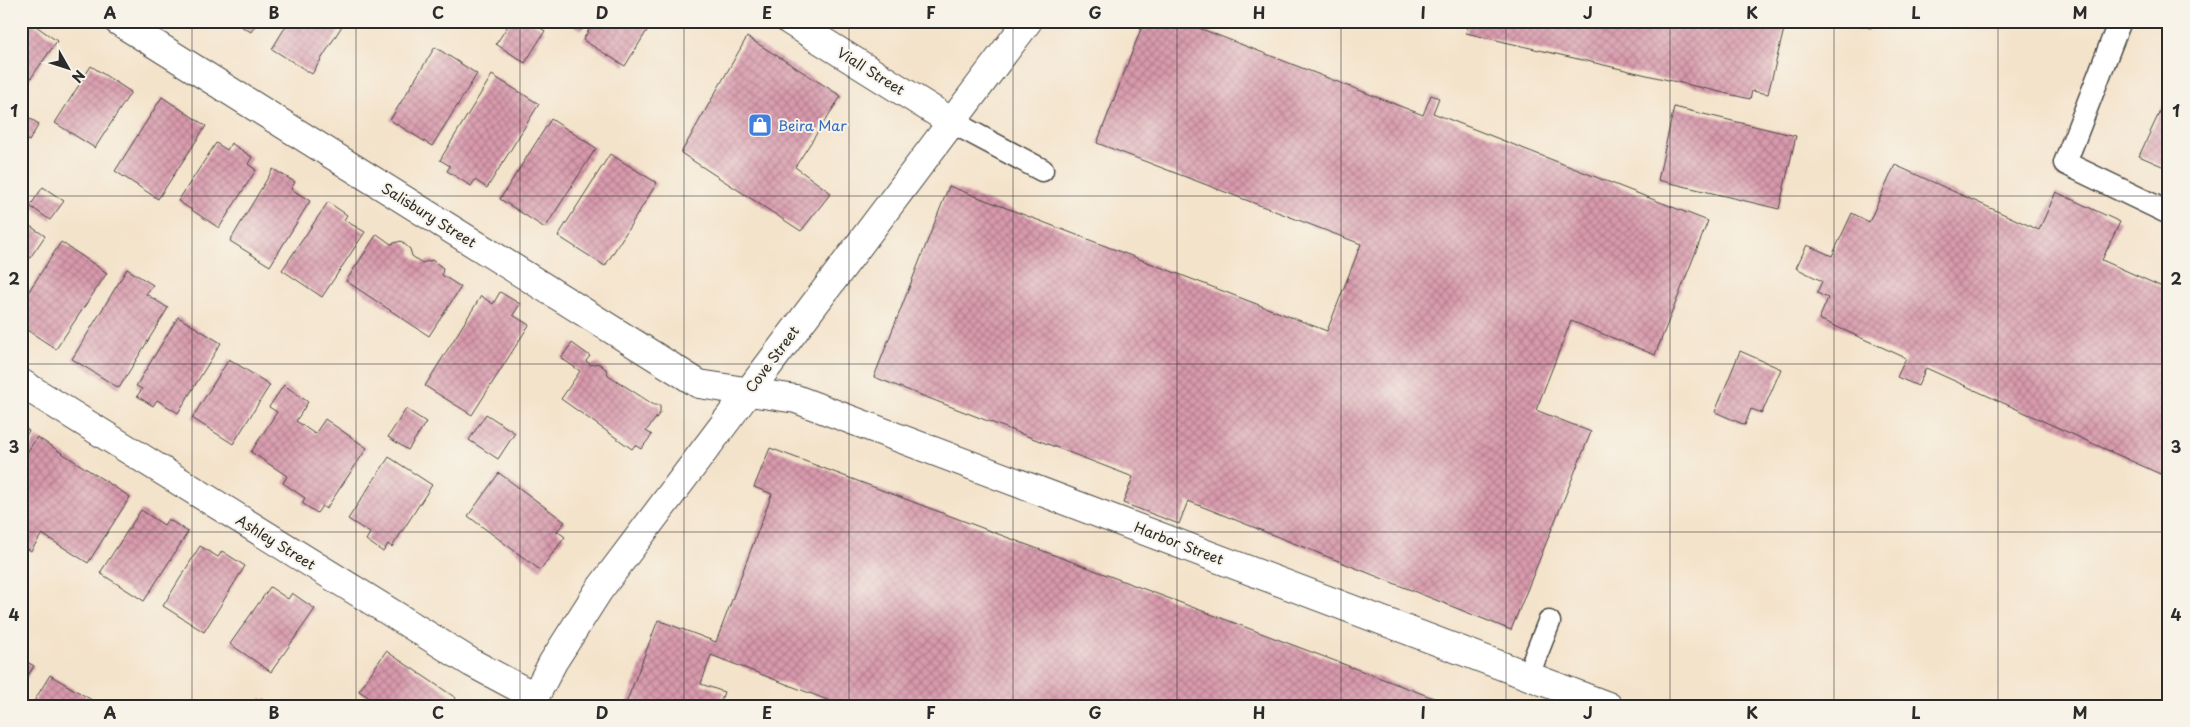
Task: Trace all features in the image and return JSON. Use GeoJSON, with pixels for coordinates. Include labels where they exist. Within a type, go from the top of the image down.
{"type":"FeatureCollection","features":[{"type":"Feature","properties":{"kind":"street","name":"Salisbury Street"},"geometry":{"type":"LineString","coordinates":[[118,21],[699,384],[747,392]]}},
{"type":"Feature","properties":{"kind":"street","name":"Viall Street"},"geometry":{"type":"LineString","coordinates":[[790,21],[952,122]]}},
{"type":"Feature","properties":{"kind":"street","name":"Cove Street"},"geometry":{"type":"LineString","coordinates":[[532,701],[552,662],[599,590],[1028,21]]}},
{"type":"Feature","properties":{"kind":"street","name":"Ashley Street"},"geometry":{"type":"LineString","coordinates":[[21,383],[532,701]]}},
{"type":"Feature","properties":{"kind":"street","name":"Harbor Street"},"geometry":{"type":"LineString","coordinates":[[747,392],[796,399],[1528,674],[1608,706]]}},
{"type":"Feature","properties":{"kind":"lane"},"geometry":{"type":"LineString","coordinates":[[2120,21],[2065,163],[2169,213]]}},
{"type":"Feature","properties":{"kind":"lane"},"geometry":{"type":"LineString","coordinates":[[952,122],[1042,170]]}},
{"type":"Feature","properties":{"kind":"lane"},"geometry":{"type":"LineString","coordinates":[[1528,674],[1549,622]]}},
{"type":"Feature","properties":{"kind":"building"},"geometry":{"type":"Polygon","coordinates":[[[21,21],[29,21],[57,41],[24,88],[21,86],[21,21]]]}},
{"type":"Feature","properties":{"kind":"building"},"geometry":{"type":"Polygon","coordinates":[[[232,21],[258,21],[251,32],[232,21]]]}},
{"type":"Feature","properties":{"kind":"building"},"geometry":{"type":"Polygon","coordinates":[[[289,21],[345,21],[312,74],[272,49],[289,21]]]}},
{"type":"Feature","properties":{"kind":"building"},"geometry":{"type":"Polygon","coordinates":[[[511,21],[530,21],[545,31],[525,63],[496,44],[511,21]]]}},
{"type":"Feature","properties":{"kind":"building"},"geometry":{"type":"Polygon","coordinates":[[[567,21],[587,21],[582,30],[567,21]]]}},
{"type":"Feature","properties":{"kind":"building"},"geometry":{"type":"Polygon","coordinates":[[[594,21],[653,21],[625,66],[583,40],[594,21]]]}},
{"type":"Feature","properties":{"kind":"building"},"geometry":{"type":"Polygon","coordinates":[[[1144,21],[1181,21],[1423,115],[1431,95],[1439,98],[1433,113],[1708,221],[1655,355],[1571,321],[1536,410],[1591,432],[1511,630],[1188,501],[1179,524],[1123,503],[1133,477],[874,377],[949,186],[1327,331],[1361,244],[1097,143],[1144,21]]]}},
{"type":"Feature","properties":{"kind":"building"},"geometry":{"type":"Polygon","coordinates":[[[1469,21],[1786,21],[1768,94],[1752,91],[1750,99],[1466,33],[1469,21]]]}},
{"type":"Feature","properties":{"kind":"building"},"geometry":{"type":"Polygon","coordinates":[[[1843,21],[1872,21],[1871,28],[1843,21]]]}},
{"type":"Feature","properties":{"kind":"building","name":"Beira Mar"},"geometry":{"type":"Polygon","coordinates":[[[747,37],[841,96],[795,167],[831,193],[801,231],[681,153],[747,37]]]}},
{"type":"Feature","properties":{"kind":"building"},"geometry":{"type":"Polygon","coordinates":[[[435,47],[477,74],[432,146],[390,120],[435,47]]]}},
{"type":"Feature","properties":{"kind":"building"},"geometry":{"type":"Polygon","coordinates":[[[91,66],[131,92],[95,148],[55,123],[91,66]]]}},
{"type":"Feature","properties":{"kind":"building"},"geometry":{"type":"Polygon","coordinates":[[[492,75],[539,104],[487,188],[475,180],[471,186],[447,171],[450,166],[440,160],[492,75]]]}},
{"type":"Feature","properties":{"kind":"building"},"geometry":{"type":"Polygon","coordinates":[[[2169,92],[2169,169],[2139,156],[2169,92]]]}},
{"type":"Feature","properties":{"kind":"building"},"geometry":{"type":"Polygon","coordinates":[[[162,97],[206,126],[158,199],[115,171],[162,97]]]}},
{"type":"Feature","properties":{"kind":"building"},"geometry":{"type":"Polygon","coordinates":[[[1674,107],[1796,136],[1779,209],[1658,180],[1674,107]]]}},
{"type":"Feature","properties":{"kind":"building"},"geometry":{"type":"Polygon","coordinates":[[[21,113],[39,124],[29,141],[21,137],[21,113]]]}},
{"type":"Feature","properties":{"kind":"building"},"geometry":{"type":"Polygon","coordinates":[[[551,119],[596,148],[545,228],[500,199],[551,119]]]}},
{"type":"Feature","properties":{"kind":"building"},"geometry":{"type":"Polygon","coordinates":[[[216,143],[227,150],[231,143],[252,157],[248,164],[256,170],[219,228],[178,201],[216,143]]]}},
{"type":"Feature","properties":{"kind":"building"},"geometry":{"type":"Polygon","coordinates":[[[610,154],[657,183],[605,266],[558,236],[610,154]]]}},
{"type":"Feature","properties":{"kind":"building"},"geometry":{"type":"Polygon","coordinates":[[[1895,165],[2039,230],[2056,192],[2120,222],[2102,260],[2169,290],[2169,478],[1926,368],[1918,386],[1897,377],[1906,358],[1819,319],[1828,298],[1817,293],[1822,281],[1796,268],[1807,245],[1832,256],[1852,213],[1869,222],[1895,165]]]}},
{"type":"Feature","properties":{"kind":"building"},"geometry":{"type":"Polygon","coordinates":[[[273,169],[295,182],[291,189],[310,201],[270,266],[230,241],[273,169]]]}},
{"type":"Feature","properties":{"kind":"building"},"geometry":{"type":"Polygon","coordinates":[[[43,187],[64,201],[50,220],[30,206],[43,187]]]}},
{"type":"Feature","properties":{"kind":"building"},"geometry":{"type":"Polygon","coordinates":[[[328,202],[347,215],[344,220],[365,232],[322,297],[282,270],[328,202]]]}},
{"type":"Feature","properties":{"kind":"building"},"geometry":{"type":"Polygon","coordinates":[[[21,220],[45,236],[21,271],[21,220]]]}},
{"type":"Feature","properties":{"kind":"building"},"geometry":{"type":"Polygon","coordinates":[[[377,234],[391,244],[401,241],[410,249],[412,256],[422,263],[432,260],[443,268],[442,275],[461,287],[429,336],[346,281],[377,234]]]}},
{"type":"Feature","properties":{"kind":"building"},"geometry":{"type":"Polygon","coordinates":[[[61,242],[107,273],[56,349],[21,326],[21,303],[61,242]]]}},
{"type":"Feature","properties":{"kind":"building"},"geometry":{"type":"Polygon","coordinates":[[[127,269],[153,285],[146,294],[168,308],[119,388],[72,359],[127,269]]]}},
{"type":"Feature","properties":{"kind":"building"},"geometry":{"type":"Polygon","coordinates":[[[500,292],[520,304],[513,315],[529,325],[472,415],[425,386],[481,296],[493,304],[500,292]]]}},
{"type":"Feature","properties":{"kind":"building"},"geometry":{"type":"Polygon","coordinates":[[[178,317],[221,343],[178,413],[157,400],[153,406],[137,396],[142,389],[136,386],[178,317]]]}},
{"type":"Feature","properties":{"kind":"building"},"geometry":{"type":"Polygon","coordinates":[[[572,343],[590,356],[586,361],[591,365],[598,363],[606,369],[608,375],[654,405],[660,405],[660,413],[646,431],[652,435],[641,449],[635,445],[632,449],[561,399],[580,371],[561,358],[572,343]]]}},
{"type":"Feature","properties":{"kind":"building"},"geometry":{"type":"Polygon","coordinates":[[[1740,351],[1781,369],[1762,413],[1751,409],[1745,425],[1715,412],[1740,351]]]}},
{"type":"Feature","properties":{"kind":"building"},"geometry":{"type":"Polygon","coordinates":[[[229,359],[270,385],[233,444],[192,418],[229,359]]]}},
{"type":"Feature","properties":{"kind":"building"},"geometry":{"type":"Polygon","coordinates":[[[284,385],[308,402],[296,421],[315,434],[325,419],[367,448],[326,509],[322,506],[317,513],[302,503],[305,498],[283,483],[287,476],[251,452],[277,412],[269,407],[284,385]]]}},
{"type":"Feature","properties":{"kind":"building"},"geometry":{"type":"Polygon","coordinates":[[[406,409],[426,422],[408,450],[388,437],[406,409]]]}},
{"type":"Feature","properties":{"kind":"building"},"geometry":{"type":"Polygon","coordinates":[[[486,414],[515,433],[498,459],[469,440],[486,414]]]}},
{"type":"Feature","properties":{"kind":"building"},"geometry":{"type":"Polygon","coordinates":[[[21,425],[29,431],[21,442],[21,425]]]}},
{"type":"Feature","properties":{"kind":"building"},"geometry":{"type":"Polygon","coordinates":[[[37,437],[130,497],[88,563],[42,534],[31,551],[21,545],[21,462],[37,437]]]}},
{"type":"Feature","properties":{"kind":"building"},"geometry":{"type":"Polygon","coordinates":[[[770,448],[1453,706],[843,706],[711,655],[701,684],[724,692],[719,706],[625,706],[658,620],[716,642],[772,494],[754,487],[770,448]]]}},
{"type":"Feature","properties":{"kind":"building"},"geometry":{"type":"Polygon","coordinates":[[[389,457],[432,485],[392,547],[388,544],[383,552],[366,540],[370,533],[348,519],[389,457]]]}},
{"type":"Feature","properties":{"kind":"building"},"geometry":{"type":"Polygon","coordinates":[[[499,473],[565,522],[557,531],[565,537],[540,570],[468,516],[499,473]]]}},
{"type":"Feature","properties":{"kind":"building"},"geometry":{"type":"Polygon","coordinates":[[[141,510],[164,525],[168,519],[188,532],[144,601],[100,573],[141,510]]]}},
{"type":"Feature","properties":{"kind":"building"},"geometry":{"type":"Polygon","coordinates":[[[200,546],[218,557],[222,551],[245,566],[204,632],[163,606],[200,546]]]}},
{"type":"Feature","properties":{"kind":"building"},"geometry":{"type":"Polygon","coordinates":[[[270,587],[288,599],[292,593],[315,609],[271,672],[230,644],[270,587]]]}},
{"type":"Feature","properties":{"kind":"building"},"geometry":{"type":"Polygon","coordinates":[[[386,651],[456,698],[451,706],[382,706],[359,691],[386,651]]]}},
{"type":"Feature","properties":{"kind":"building"},"geometry":{"type":"Polygon","coordinates":[[[21,658],[34,666],[21,687],[21,658]]]}},
{"type":"Feature","properties":{"kind":"building"},"geometry":{"type":"Polygon","coordinates":[[[50,675],[95,702],[93,706],[31,706],[50,675]]]}},
{"type":"Feature","properties":{"kind":"building"},"geometry":{"type":"Polygon","coordinates":[[[261,698],[272,706],[257,706],[261,698]]]}},
{"type":"Feature","properties":{"kind":"place","name":"Beira Mar"},"geometry":{"type":"Point","coordinates":[760,125]}}]}
